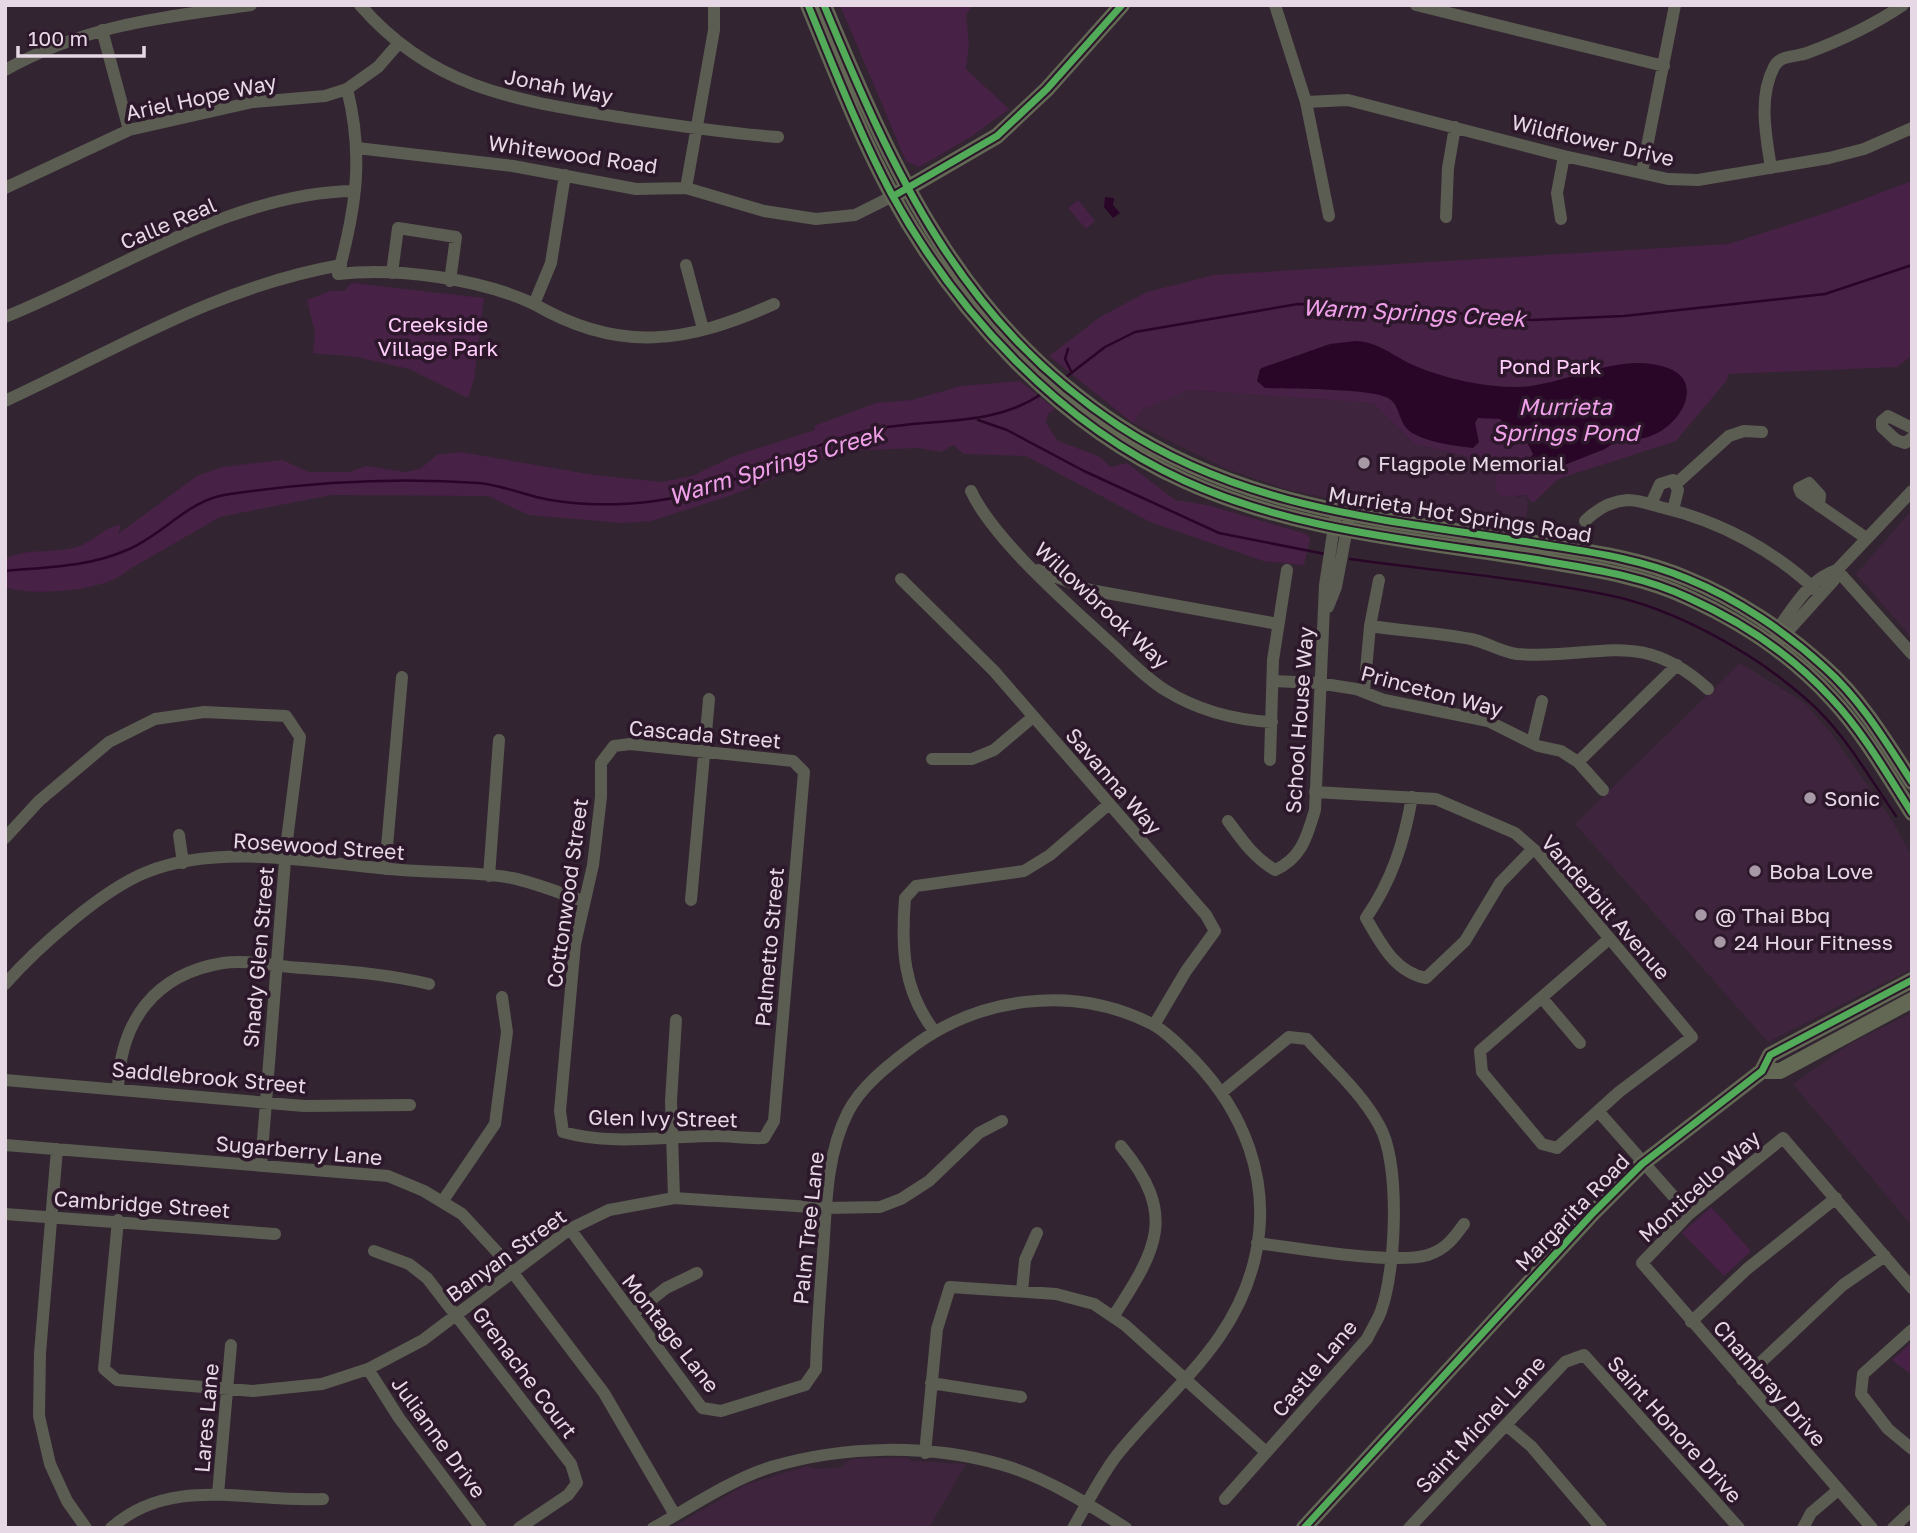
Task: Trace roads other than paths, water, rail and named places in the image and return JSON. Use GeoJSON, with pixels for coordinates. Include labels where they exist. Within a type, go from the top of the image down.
{"type":"FeatureCollection","features":[{"type":"Feature","properties":{"kind":"main road","name":"Murrieta Hot Springs Road"},"geometry":{"type":"LineString","coordinates":[[808,5],[900,193],[1039,372],[1067,396],[1138,438],[1201,469],[1341,522],[1636,561],[1686,578],[1718,593],[1826,669],[1849,692],[1912,782]]}},
{"type":"Feature","properties":{"kind":"main road","name":"Murrieta Hot Springs Road"},"geometry":{"type":"LineString","coordinates":[[824,5],[900,193]]}},
{"type":"Feature","properties":{"kind":"main road","name":"Whitewood Road"},"geometry":{"type":"LineString","coordinates":[[900,193],[997,136],[1021,115],[1122,5]]}},
{"type":"Feature","properties":{"kind":"main road","name":"Murrieta Hot Springs Road"},"geometry":{"type":"LineString","coordinates":[[1778,637],[1833,700],[1912,813]]}},
{"type":"Feature","properties":{"kind":"main road","name":"Margarita Road"},"geometry":{"type":"LineString","coordinates":[[1304,1528],[1593,1213],[1642,1164],[1762,1071],[1770,1055],[1850,1010],[1912,980]]}},
{"type":"Feature","properties":{"kind":"main road","name":"Margarita Road"},"geometry":{"type":"LineString","coordinates":[[1762,1071],[1780,1070],[1912,1000]]}},
{"type":"Feature","properties":{"kind":"main road"},"geometry":{"type":"LineString","coordinates":[[1818,1048],[1822,1037],[1846,1022],[1850,1010]]}},
{"type":"Feature","properties":{"kind":"street"},"geometry":{"type":"LineString","coordinates":[[5,70],[76,37],[147,18],[251,5]]}},
{"type":"Feature","properties":{"kind":"street","name":"Jonah Way"},"geometry":{"type":"LineString","coordinates":[[360,5],[398,44],[483,90],[547,106],[694,130],[778,137]]}},
{"type":"Feature","properties":{"kind":"street"},"geometry":{"type":"LineString","coordinates":[[686,188],[694,130],[714,30],[714,5]]}},
{"type":"Feature","properties":{"kind":"street"},"geometry":{"type":"LineString","coordinates":[[1275,5],[1306,102],[1329,216]]}},
{"type":"Feature","properties":{"kind":"street"},"geometry":{"type":"LineString","coordinates":[[1416,5],[1664,66]]}},
{"type":"Feature","properties":{"kind":"street"},"geometry":{"type":"LineString","coordinates":[[1642,172],[1675,5]]}},
{"type":"Feature","properties":{"kind":"street"},"geometry":{"type":"LineString","coordinates":[[1771,168],[1765,131],[1765,102],[1774,66],[1782,59],[1800,56],[1843,40],[1903,5]]}},
{"type":"Feature","properties":{"kind":"street"},"geometry":{"type":"LineString","coordinates":[[102,30],[129,130]]}},
{"type":"Feature","properties":{"kind":"street","name":"Ariel Hope Way"},"geometry":{"type":"LineString","coordinates":[[5,188],[129,130],[253,102],[325,96],[347,89],[378,67],[398,44]]}},
{"type":"Feature","properties":{"kind":"street"},"geometry":{"type":"LineString","coordinates":[[340,269],[351,225],[357,148],[357,129],[347,89]]}},
{"type":"Feature","properties":{"kind":"street","name":"Wildflower Drive"},"geometry":{"type":"LineString","coordinates":[[1306,102],[1348,100],[1564,156],[1668,179],[1698,180],[1864,149],[1912,128]]}},
{"type":"Feature","properties":{"kind":"street"},"geometry":{"type":"LineString","coordinates":[[1446,217],[1448,169],[1455,127]]}},
{"type":"Feature","properties":{"kind":"street","name":"Whitewood Road"},"geometry":{"type":"LineString","coordinates":[[357,148],[565,175],[636,189],[686,188],[764,211],[831,219],[855,215],[900,193]]}},
{"type":"Feature","properties":{"kind":"street"},"geometry":{"type":"LineString","coordinates":[[1560,219],[1557,193],[1564,156]]}},
{"type":"Feature","properties":{"kind":"street"},"geometry":{"type":"LineString","coordinates":[[534,304],[551,263],[565,175]]}},
{"type":"Feature","properties":{"kind":"street","name":"Calle Real"},"geometry":{"type":"LineString","coordinates":[[5,317],[195,229],[307,194],[355,191]]}},
{"type":"Feature","properties":{"kind":"street"},"geometry":{"type":"LineString","coordinates":[[393,274],[398,228],[456,237],[450,281]]}},
{"type":"Feature","properties":{"kind":"street"},"geometry":{"type":"LineString","coordinates":[[686,265],[704,329]]}},
{"type":"Feature","properties":{"kind":"street"},"geometry":{"type":"LineString","coordinates":[[5,401],[167,320],[234,292],[281,277],[340,269],[450,281],[507,291],[567,323],[618,336],[657,340],[735,322],[774,304]]}},
{"type":"Feature","properties":{"kind":"street"},"geometry":{"type":"LineString","coordinates":[[1912,428],[1888,416],[1882,421],[1882,427],[1896,440],[1905,443],[1912,438]]}},
{"type":"Feature","properties":{"kind":"street"},"geometry":{"type":"LineString","coordinates":[[1676,483],[1729,436],[1744,431],[1762,432]]}},
{"type":"Feature","properties":{"kind":"street"},"geometry":{"type":"LineString","coordinates":[[1651,505],[1660,484],[1673,480],[1678,491],[1673,510]]}},
{"type":"Feature","properties":{"kind":"street","name":"Willowbrook Way"},"geometry":{"type":"LineString","coordinates":[[971,491],[981,513],[1065,601],[1165,690],[1208,710],[1247,720],[1272,722]]}},
{"type":"Feature","properties":{"kind":"street"},"geometry":{"type":"LineString","coordinates":[[1778,637],[1816,590],[1834,580],[1837,570],[1912,491]]}},
{"type":"Feature","properties":{"kind":"street"},"geometry":{"type":"LineString","coordinates":[[1585,521],[1596,510],[1618,501],[1630,500],[1673,510],[1766,550],[1816,590]]}},
{"type":"Feature","properties":{"kind":"street"},"geometry":{"type":"LineString","coordinates":[[1819,506],[1866,538]]}},
{"type":"Feature","properties":{"kind":"street","name":"School House Way"},"geometry":{"type":"LineString","coordinates":[[1228,821],[1247,847],[1275,870],[1291,863],[1307,838],[1315,810],[1318,683],[1326,613],[1336,587],[1341,522]]}},
{"type":"Feature","properties":{"kind":"street"},"geometry":{"type":"LineString","coordinates":[[1034,569],[1090,590],[1278,624]]}},
{"type":"Feature","properties":{"kind":"street"},"geometry":{"type":"LineString","coordinates":[[1270,760],[1278,624],[1287,570]]}},
{"type":"Feature","properties":{"kind":"street"},"geometry":{"type":"LineString","coordinates":[[1837,570],[1912,654]]}},
{"type":"Feature","properties":{"kind":"street","name":"Savanna Way"},"geometry":{"type":"LineString","coordinates":[[901,579],[950,625],[1033,716],[1206,915],[1215,931],[1186,971],[1154,1025]]}},
{"type":"Feature","properties":{"kind":"street"},"geometry":{"type":"LineString","coordinates":[[1364,692],[1370,626],[1379,580]]}},
{"type":"Feature","properties":{"kind":"street"},"geometry":{"type":"LineString","coordinates":[[1370,626],[1473,640],[1514,654],[1622,649],[1651,654],[1677,665],[1708,690]]}},
{"type":"Feature","properties":{"kind":"street"},"geometry":{"type":"LineString","coordinates":[[1578,762],[1677,665]]}},
{"type":"Feature","properties":{"kind":"street"},"geometry":{"type":"LineString","coordinates":[[385,869],[402,677]]}},
{"type":"Feature","properties":{"kind":"street","name":"Princeton Way"},"geometry":{"type":"LineString","coordinates":[[1273,681],[1318,683],[1364,692],[1384,700],[1488,721],[1532,743],[1561,751],[1578,762],[1603,790]]}},
{"type":"Feature","properties":{"kind":"street"},"geometry":{"type":"LineString","coordinates":[[691,900],[709,699]]}},
{"type":"Feature","properties":{"kind":"street"},"geometry":{"type":"LineString","coordinates":[[1532,743],[1542,701]]}},
{"type":"Feature","properties":{"kind":"street","name":"Shady Glen Street"},"geometry":{"type":"LineString","coordinates":[[5,838],[39,801],[109,742],[155,719],[204,712],[286,716],[300,737],[285,860],[261,1165]]}},
{"type":"Feature","properties":{"kind":"street"},"geometry":{"type":"LineString","coordinates":[[932,759],[972,759],[994,750],[1033,716]]}},
{"type":"Feature","properties":{"kind":"street"},"geometry":{"type":"LineString","coordinates":[[488,876],[499,740]]}},
{"type":"Feature","properties":{"kind":"street","name":"Cascada Street"},"geometry":{"type":"LineString","coordinates":[[614,746],[630,744],[793,761]]}},
{"type":"Feature","properties":{"kind":"street","name":"Cottonwood Street"},"geometry":{"type":"LineString","coordinates":[[563,1132],[560,1111],[575,944],[593,865],[601,797],[601,763],[614,746]]}},
{"type":"Feature","properties":{"kind":"street","name":"Palmetto Street"},"geometry":{"type":"LineString","coordinates":[[764,1139],[774,1121],[804,772],[793,761]]}},
{"type":"Feature","properties":{"kind":"street","name":"Vanderbilt Avenue"},"geometry":{"type":"LineString","coordinates":[[1315,792],[1436,799],[1515,833],[1533,849],[1692,1037],[1651,1066],[1598,1111]]}},
{"type":"Feature","properties":{"kind":"street"},"geometry":{"type":"LineString","coordinates":[[1412,797],[1395,869],[1366,918],[1380,941],[1407,974],[1426,978],[1465,941],[1500,883],[1533,849]]}},
{"type":"Feature","properties":{"kind":"street"},"geometry":{"type":"LineString","coordinates":[[935,1032],[909,990],[903,956],[905,898],[916,886],[944,885],[1024,871],[1050,855],[1110,804]]}},
{"type":"Feature","properties":{"kind":"street"},"geometry":{"type":"LineString","coordinates":[[179,835],[183,863]]}},
{"type":"Feature","properties":{"kind":"street","name":"Rosewood Street"},"geometry":{"type":"LineString","coordinates":[[5,984],[27,959],[111,892],[146,872],[183,863],[250,858],[512,878],[583,901]]}},
{"type":"Feature","properties":{"kind":"street"},"geometry":{"type":"LineString","coordinates":[[1609,939],[1480,1051],[1482,1072],[1542,1144],[1557,1148],[1598,1111],[1642,1164],[1689,1214]]}},
{"type":"Feature","properties":{"kind":"street"},"geometry":{"type":"LineString","coordinates":[[118,1089],[119,1064],[127,1032],[148,1000],[183,975],[225,962],[387,974],[429,984]]}},
{"type":"Feature","properties":{"kind":"street"},"geometry":{"type":"LineString","coordinates":[[442,1202],[495,1124],[506,1032],[502,998]]}},
{"type":"Feature","properties":{"kind":"street"},"geometry":{"type":"LineString","coordinates":[[1542,998],[1580,1043]]}},
{"type":"Feature","properties":{"kind":"street","name":"Palm Tree Lane"},"geometry":{"type":"LineString","coordinates":[[805,1385],[816,1370],[826,1208],[835,1146],[849,1110],[878,1073],[935,1032],[991,1006],[1031,1000],[1071,1002],[1119,1012],[1154,1025],[1187,1053],[1222,1092],[1240,1121],[1255,1160],[1259,1203],[1257,1243],[1244,1296],[1226,1332],[1115,1459],[1073,1528]]}},
{"type":"Feature","properties":{"kind":"street"},"geometry":{"type":"LineString","coordinates":[[674,1198],[672,1139],[676,1020]]}},
{"type":"Feature","properties":{"kind":"street","name":"Castle Lane"},"geometry":{"type":"LineString","coordinates":[[1222,1092],[1289,1037],[1307,1039],[1379,1125],[1389,1151],[1390,1256],[1389,1280],[1381,1311],[1367,1339],[1225,1499]]}},
{"type":"Feature","properties":{"kind":"street","name":"Saddlebrook Street"},"geometry":{"type":"LineString","coordinates":[[5,1080],[304,1106],[410,1105]]}},
{"type":"Feature","properties":{"kind":"street","name":"Banyan Street"},"geometry":{"type":"LineString","coordinates":[[118,1220],[104,1369],[117,1380],[253,1391],[322,1384],[368,1369],[423,1340],[570,1229],[609,1210],[674,1198],[826,1208],[880,1207],[901,1199],[929,1181],[979,1133],[1002,1121]]}},
{"type":"Feature","properties":{"kind":"street","name":"Glen Ivy Street"},"geometry":{"type":"LineString","coordinates":[[563,1132],[580,1137],[672,1139],[718,1136],[764,1139]]}},
{"type":"Feature","properties":{"kind":"street","name":"Monticello Way"},"geometry":{"type":"LineString","coordinates":[[1642,1263],[1689,1214],[1783,1138],[1836,1198]]}},
{"type":"Feature","properties":{"kind":"street","name":"Sugarberry Lane"},"geometry":{"type":"LineString","coordinates":[[5,1145],[388,1177],[442,1202],[461,1213],[498,1253],[604,1393],[675,1515]]}},
{"type":"Feature","properties":{"kind":"street"},"geometry":{"type":"LineString","coordinates":[[1113,1317],[1145,1267],[1154,1237],[1156,1199],[1143,1172],[1121,1146]]}},
{"type":"Feature","properties":{"kind":"street"},"geometry":{"type":"LineString","coordinates":[[57,1149],[39,1416],[50,1464],[68,1501],[86,1528]]}},
{"type":"Feature","properties":{"kind":"street"},"geometry":{"type":"LineString","coordinates":[[1691,1322],[1747,1269],[1836,1198],[1912,1288]]}},
{"type":"Feature","properties":{"kind":"street","name":"Cambridge Street"},"geometry":{"type":"LineString","coordinates":[[5,1214],[118,1220],[275,1234]]}},
{"type":"Feature","properties":{"kind":"street"},"geometry":{"type":"LineString","coordinates":[[1257,1243],[1390,1256],[1427,1255],[1449,1245],[1464,1224]]}},
{"type":"Feature","properties":{"kind":"street","name":"Montage Lane"},"geometry":{"type":"LineString","coordinates":[[570,1229],[702,1408],[721,1411],[805,1385]]}},
{"type":"Feature","properties":{"kind":"street"},"geometry":{"type":"LineString","coordinates":[[1022,1291],[1025,1260],[1037,1233]]}},
{"type":"Feature","properties":{"kind":"street","name":"Grenache Court"},"geometry":{"type":"LineString","coordinates":[[374,1251],[409,1264],[427,1278],[571,1464],[577,1483],[568,1495],[519,1528]]}},
{"type":"Feature","properties":{"kind":"street"},"geometry":{"type":"LineString","coordinates":[[1742,1380],[1843,1285],[1885,1256]]}},
{"type":"Feature","properties":{"kind":"street","name":"Chambray Drive"},"geometry":{"type":"LineString","coordinates":[[1642,1263],[1872,1528]]}},
{"type":"Feature","properties":{"kind":"street"},"geometry":{"type":"LineString","coordinates":[[633,1314],[666,1288],[697,1273]]}},
{"type":"Feature","properties":{"kind":"street"},"geometry":{"type":"LineString","coordinates":[[925,1453],[937,1329],[950,1287],[1056,1294],[1094,1304],[1113,1317],[1266,1452]]}},
{"type":"Feature","properties":{"kind":"street"},"geometry":{"type":"LineString","coordinates":[[1912,1330],[1863,1374],[1861,1394],[1888,1429],[1912,1449]]}},
{"type":"Feature","properties":{"kind":"street","name":"Lares Lane"},"geometry":{"type":"LineString","coordinates":[[218,1494],[231,1345]]}},
{"type":"Feature","properties":{"kind":"street","name":"Saint Michel Lane"},"geometry":{"type":"LineString","coordinates":[[1409,1528],[1565,1362],[1584,1355]]}},
{"type":"Feature","properties":{"kind":"street","name":"Saint Honore Drive"},"geometry":{"type":"LineString","coordinates":[[1584,1355],[1739,1528]]}},
{"type":"Feature","properties":{"kind":"street","name":"Julianne Drive"},"geometry":{"type":"LineString","coordinates":[[368,1369],[399,1419],[481,1528]]}},
{"type":"Feature","properties":{"kind":"street"},"geometry":{"type":"LineString","coordinates":[[931,1382],[1021,1397]]}},
{"type":"Feature","properties":{"kind":"street"},"geometry":{"type":"LineString","coordinates":[[1506,1425],[1531,1446],[1601,1528]]}},
{"type":"Feature","properties":{"kind":"street"},"geometry":{"type":"LineString","coordinates":[[653,1528],[770,1468],[852,1452],[898,1450],[1004,1465],[1087,1504],[1126,1528]]}},
{"type":"Feature","properties":{"kind":"street"},"geometry":{"type":"LineString","coordinates":[[1803,1528],[1811,1513],[1838,1490]]}},
{"type":"Feature","properties":{"kind":"street"},"geometry":{"type":"LineString","coordinates":[[111,1528],[143,1504],[177,1496],[218,1494],[286,1501],[323,1499]]}},
{"type":"Feature","properties":{"kind":"street"},"geometry":{"type":"LineString","coordinates":[[1893,1528],[1912,1510]]}},
{"type":"Feature","properties":{"kind":"water"},"geometry":{"type":"Polygon","coordinates":[[[1105,197],[1114,198],[1113,205],[1120,213],[1113,218],[1104,207],[1105,197]]]}},
{"type":"Feature","properties":{"kind":"water","name":"Murrieta Springs Pond"},"geometry":{"type":"Polygon","coordinates":[[[1356,341],[1379,347],[1413,365],[1438,374],[1504,387],[1536,385],[1612,366],[1649,364],[1668,368],[1680,375],[1686,385],[1687,396],[1675,419],[1652,436],[1638,439],[1635,433],[1625,435],[1605,449],[1549,471],[1528,468],[1527,464],[1533,454],[1527,442],[1518,441],[1510,448],[1507,445],[1511,432],[1500,419],[1478,418],[1475,423],[1479,442],[1473,448],[1456,446],[1416,435],[1404,425],[1394,403],[1379,395],[1365,392],[1265,388],[1257,381],[1260,369],[1264,367],[1330,344],[1356,341]]]}},
{"type":"Feature","properties":{"kind":"waterway","name":"Warm Springs Creek"},"geometry":{"type":"LineString","coordinates":[[1066,377],[1105,347],[1135,332],[1298,304],[1398,308],[1532,320],[1624,316],[1825,294],[1912,265]]}},
{"type":"Feature","properties":{"kind":"waterway"},"geometry":{"type":"LineString","coordinates":[[1068,349],[1065,359],[1072,373]]}},
{"type":"Feature","properties":{"kind":"waterway","name":"Warm Springs Creek"},"geometry":{"type":"LineString","coordinates":[[5,571],[68,565],[112,556],[141,543],[189,510],[215,497],[292,486],[448,481],[486,484],[536,497],[580,504],[655,501],[710,488],[844,437],[893,426],[981,417],[1023,404],[1043,393]]}},
{"type":"Feature","properties":{"kind":"waterway"},"geometry":{"type":"LineString","coordinates":[[978,420],[1007,430],[1084,471],[1219,533],[1325,554]]}},
{"type":"Feature","properties":{"kind":"waterway"},"geometry":{"type":"LineString","coordinates":[[1350,559],[1576,589],[1634,602],[1687,622],[1738,649],[1805,698],[1831,724],[1896,816]]}},
{"type":"Feature","properties":{"kind":"place","name":"Flagpole Memorial"},"geometry":{"type":"Point","coordinates":[1364,463]}},
{"type":"Feature","properties":{"kind":"place","name":"Sonic"},"geometry":{"type":"Point","coordinates":[1810,798]}},
{"type":"Feature","properties":{"kind":"place","name":"Boba Love"},"geometry":{"type":"Point","coordinates":[1755,871]}},
{"type":"Feature","properties":{"kind":"place","name":"@ Thai Bbq"},"geometry":{"type":"Point","coordinates":[1701,915]}},
{"type":"Feature","properties":{"kind":"place","name":"24 Hour Fitness"},"geometry":{"type":"Point","coordinates":[1720,942]}},
{"type":"Feature","properties":{"kind":"park label","name":"Creekside Village Park"},"geometry":{"type":"Point","coordinates":[438,336]}},
{"type":"Feature","properties":{"kind":"park label","name":"Pond Park"},"geometry":{"type":"Point","coordinates":[1550,366]}}]}
